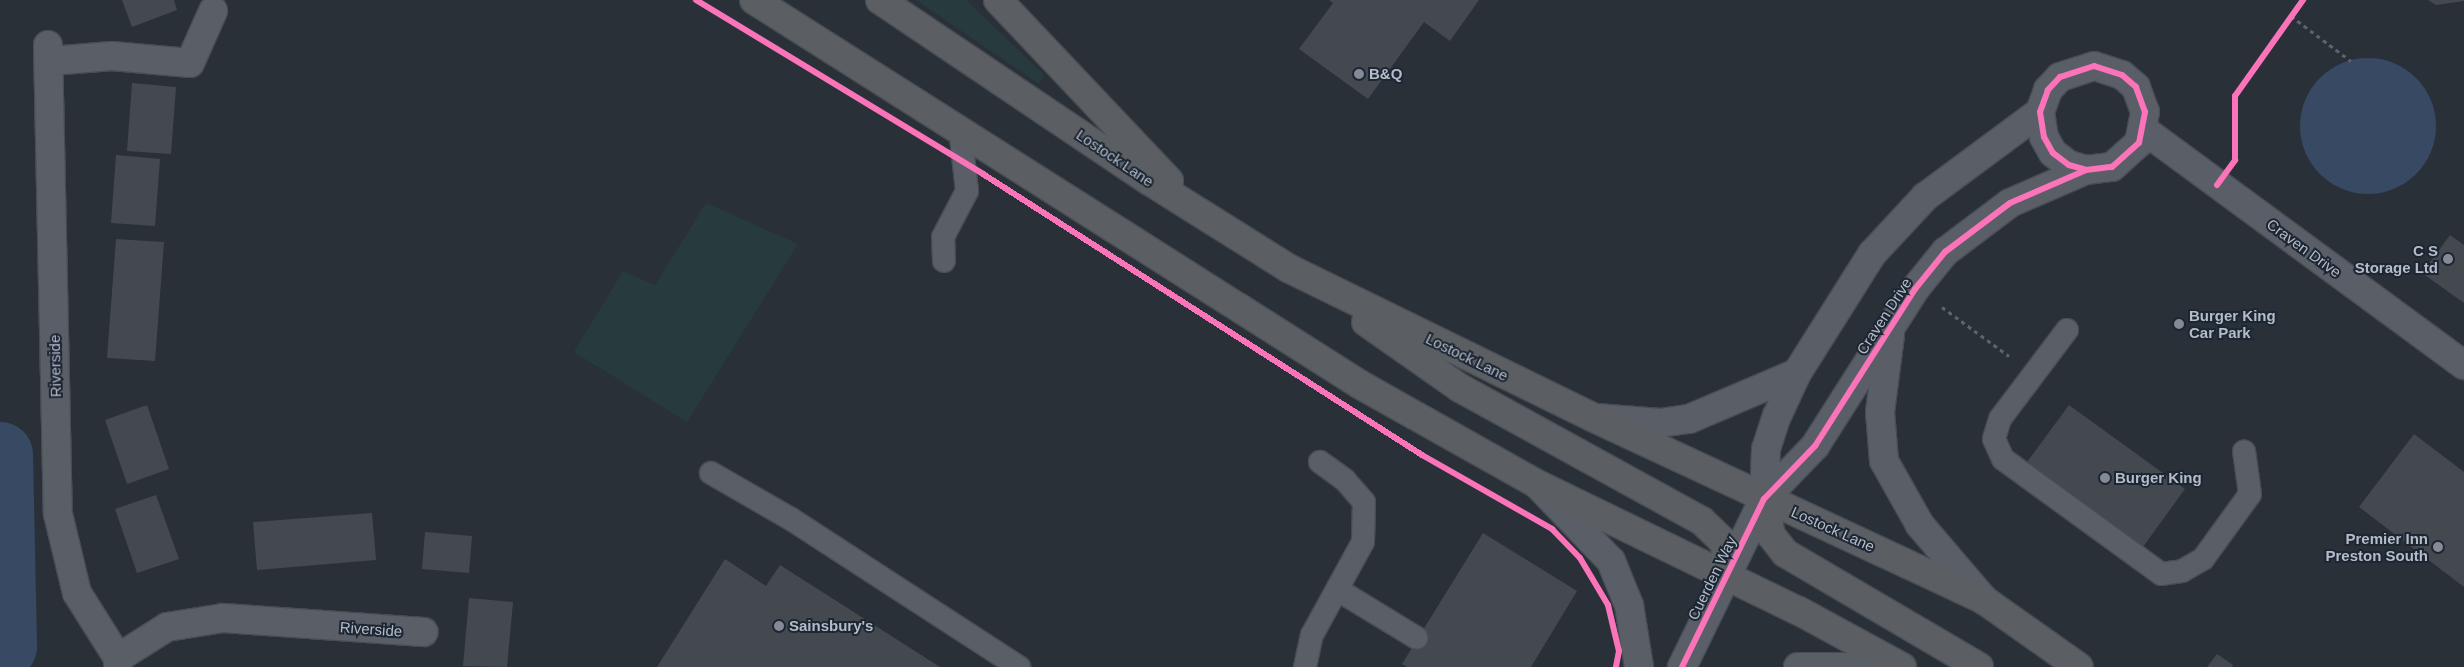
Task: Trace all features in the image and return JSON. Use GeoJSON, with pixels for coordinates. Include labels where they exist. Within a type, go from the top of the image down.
{"type":"FeatureCollection","features":[{"type":"Feature","properties":{"kind":"highway"},"geometry":{"type":"LineString","coordinates":[[754,0],[771,8],[1360,384],[1537,484],[1727,576],[1902,667]]}},
{"type":"Feature","properties":{"kind":"highway","name":"Lostock Lane"},"geometry":{"type":"LineString","coordinates":[[880,0],[1288,268],[1592,417],[1764,499],[1984,600],[2079,667]]}},
{"type":"Feature","properties":{"kind":"highway"},"geometry":{"type":"LineString","coordinates":[[998,0],[1197,210]]}},
{"type":"Feature","properties":{"kind":"highway"},"geometry":{"type":"LineString","coordinates":[[1288,268],[1460,388],[1702,521],[1725,543],[1727,576]]}},
{"type":"Feature","properties":{"kind":"highway"},"geometry":{"type":"LineString","coordinates":[[1764,499],[1771,535],[1785,553],[1980,667]]}},
{"type":"Feature","properties":{"kind":"street","name":"Riverside"},"geometry":{"type":"LineString","coordinates":[[213,12],[190,63],[49,53],[58,514],[77,593],[118,662],[167,627],[223,618],[424,632]]}},
{"type":"Feature","properties":{"kind":"street"},"geometry":{"type":"LineString","coordinates":[[2094,66],[2122,75],[2136,87],[2145,112],[2144,130],[2128,157],[2112,167],[2086,170],[2069,165],[2053,153],[2044,137],[2040,112],[2048,90],[2060,77],[2094,66]]}},
{"type":"Feature","properties":{"kind":"street"},"geometry":{"type":"LineString","coordinates":[[1764,499],[1766,448],[1797,373],[1872,254],[1900,221],[2040,112]]}},
{"type":"Feature","properties":{"kind":"street","name":"Craven Drive"},"geometry":{"type":"LineString","coordinates":[[2144,130],[2464,365]]}},
{"type":"Feature","properties":{"kind":"street","name":"Craven Drive"},"geometry":{"type":"LineString","coordinates":[[1764,499],[1815,446],[1891,326],[1945,252],[2010,203],[2086,170]]}},
{"type":"Feature","properties":{"kind":"street","name":"Craven Drive"},"geometry":{"type":"LineString","coordinates":[[1891,326],[1880,412],[1884,461],[1920,525],[1984,600]]}},
{"type":"Feature","properties":{"kind":"street"},"geometry":{"type":"LineString","coordinates":[[1592,417],[1660,423],[1689,419],[1797,373]]}},
{"type":"Feature","properties":{"kind":"street"},"geometry":{"type":"LineString","coordinates":[[1537,484],[1611,561],[1629,605],[1639,667]]}},
{"type":"Feature","properties":{"kind":"street","name":"Cuerden Way"},"geometry":{"type":"LineString","coordinates":[[1682,667],[1764,499]]}},
{"type":"Feature","properties":{"kind":"street"},"geometry":{"type":"LineString","coordinates":[[1798,667],[1870,667]]}},
{"type":"Feature","properties":{"kind":"lane"},"geometry":{"type":"LineString","coordinates":[[944,261],[943,237],[967,191],[960,129]]}},
{"type":"Feature","properties":{"kind":"lane"},"geometry":{"type":"LineString","coordinates":[[2067,330],[2000,419],[1994,440],[2003,459],[2161,574],[2182,571],[2203,559],[2250,494],[2244,451]]}},
{"type":"Feature","properties":{"kind":"lane"},"geometry":{"type":"LineString","coordinates":[[1305,667],[1312,635],[1363,542],[1364,502],[1345,480],[1320,462]]}},
{"type":"Feature","properties":{"kind":"lane"},"geometry":{"type":"LineString","coordinates":[[711,473],[791,519],[1019,667]]}},
{"type":"Feature","properties":{"kind":"lane"},"geometry":{"type":"LineString","coordinates":[[1338,590],[1417,638]]}},
{"type":"Feature","properties":{"kind":"path"},"geometry":{"type":"LineString","coordinates":[[2286,24],[2297,8]]}},
{"type":"Feature","properties":{"kind":"path"},"geometry":{"type":"LineString","coordinates":[[2292,16],[2351,61]]}},
{"type":"Feature","properties":{"kind":"path"},"geometry":{"type":"LineString","coordinates":[[1936,303],[2034,374]]}},
{"type":"Feature","properties":{"kind":"green space"},"geometry":{"type":"Polygon","coordinates":[[[916,0],[966,0],[1044,75],[1039,84],[916,0]]]}},
{"type":"Feature","properties":{"kind":"green space"},"geometry":{"type":"Polygon","coordinates":[[[706,203],[798,244],[687,422],[574,352],[623,271],[655,285],[706,203]]]}},
{"type":"Feature","properties":{"kind":"water"},"geometry":{"type":"Polygon","coordinates":[[[2368,58],[2394,63],[2416,78],[2431,100],[2436,126],[2431,152],[2416,174],[2394,189],[2368,194],[2342,189],[2320,174],[2305,152],[2300,126],[2305,100],[2320,78],[2342,63],[2368,58]]]}},
{"type":"Feature","properties":{"kind":"building"},"geometry":{"type":"Polygon","coordinates":[[[122,0],[174,0],[177,10],[132,27],[122,0]]]}},
{"type":"Feature","properties":{"kind":"building","name":"B&Q"},"geometry":{"type":"Polygon","coordinates":[[[1329,0],[1479,0],[1450,41],[1424,22],[1368,99],[1299,49],[1333,3],[1329,0]]]}},
{"type":"Feature","properties":{"kind":"building"},"geometry":{"type":"Polygon","coordinates":[[[2428,0],[2464,0],[2464,1],[2436,5],[2428,0]]]}},
{"type":"Feature","properties":{"kind":"building"},"geometry":{"type":"Polygon","coordinates":[[[132,83],[176,87],[171,154],[127,151],[132,83]]]}},
{"type":"Feature","properties":{"kind":"building"},"geometry":{"type":"Polygon","coordinates":[[[116,155],[160,159],[155,226],[111,223],[116,155]]]}},
{"type":"Feature","properties":{"kind":"building","name":"C S Storage Ltd"},"geometry":{"type":"Polygon","coordinates":[[[2450,235],[2464,245],[2464,303],[2422,273],[2450,235]]]}},
{"type":"Feature","properties":{"kind":"building"},"geometry":{"type":"Polygon","coordinates":[[[116,239],[164,242],[155,361],[107,358],[116,239]]]}},
{"type":"Feature","properties":{"kind":"building"},"geometry":{"type":"Polygon","coordinates":[[[147,405],[169,469],[127,484],[105,420],[147,405]]]}},
{"type":"Feature","properties":{"kind":"building","name":"Burger King"},"geometry":{"type":"Polygon","coordinates":[[[2069,405],[2185,489],[2140,551],[2024,466],[2069,405]]]}},
{"type":"Feature","properties":{"kind":"building","name":"Premier Inn Preston South"},"geometry":{"type":"Polygon","coordinates":[[[2414,434],[2464,472],[2464,587],[2359,507],[2414,434]]]}},
{"type":"Feature","properties":{"kind":"building"},"geometry":{"type":"Polygon","coordinates":[[[156,495],[179,559],[137,573],[115,509],[156,495]]]}},
{"type":"Feature","properties":{"kind":"building"},"geometry":{"type":"Polygon","coordinates":[[[372,513],[376,560],[257,570],[253,522],[372,513]]]}},
{"type":"Feature","properties":{"kind":"building"},"geometry":{"type":"Polygon","coordinates":[[[425,532],[472,536],[469,573],[422,569],[425,532]]]}},
{"type":"Feature","properties":{"kind":"building"},"geometry":{"type":"Polygon","coordinates":[[[1483,533],[1577,591],[1531,667],[1407,667],[1402,664],[1483,533]]]}},
{"type":"Feature","properties":{"kind":"building","name":"Sainsbury's"},"geometry":{"type":"Polygon","coordinates":[[[725,559],[766,586],[780,565],[940,667],[657,667],[725,559]]]}},
{"type":"Feature","properties":{"kind":"building"},"geometry":{"type":"Polygon","coordinates":[[[469,598],[513,602],[507,667],[463,666],[469,598]]]}},
{"type":"Feature","properties":{"kind":"building"},"geometry":{"type":"Polygon","coordinates":[[[2217,654],[2233,665],[2232,667],[2207,667],[2217,654]]]}},
{"type":"Feature","properties":{"kind":"waterway"},"geometry":{"type":"LineString","coordinates":[[0,454],[4,646],[0,652]]}},
{"type":"Feature","properties":{"kind":"cycle path"},"geometry":{"type":"LineString","coordinates":[[696,0],[983,174],[1422,455],[1552,529],[1580,558],[1608,605],[1619,651],[1616,667]]}},
{"type":"Feature","properties":{"kind":"cycle path"},"geometry":{"type":"LineString","coordinates":[[2217,185],[2235,160],[2235,96],[2303,0]]}},
{"type":"Feature","properties":{"kind":"cycle path"},"geometry":{"type":"LineString","coordinates":[[1682,667],[1764,499],[1815,446],[1915,289],[1945,252],[2010,203],[2086,170],[2112,167],[2139,143],[2145,112],[2136,87],[2122,75],[2094,66],[2060,77],[2048,90],[2040,112],[2044,137],[2053,153],[2069,165],[2086,170]]}},
{"type":"Feature","properties":{"kind":"place","name":"B&Q"},"geometry":{"type":"Point","coordinates":[1359,74]}},
{"type":"Feature","properties":{"kind":"place","name":"C S Storage Ltd"},"geometry":{"type":"Point","coordinates":[2448,259]}},
{"type":"Feature","properties":{"kind":"place","name":"Burger King Car Park"},"geometry":{"type":"Point","coordinates":[2179,324]}},
{"type":"Feature","properties":{"kind":"place","name":"Burger King"},"geometry":{"type":"Point","coordinates":[2105,478]}},
{"type":"Feature","properties":{"kind":"place","name":"Premier Inn Preston South"},"geometry":{"type":"Point","coordinates":[2438,547]}},
{"type":"Feature","properties":{"kind":"place","name":"Sainsbury's"},"geometry":{"type":"Point","coordinates":[779,626]}}]}
